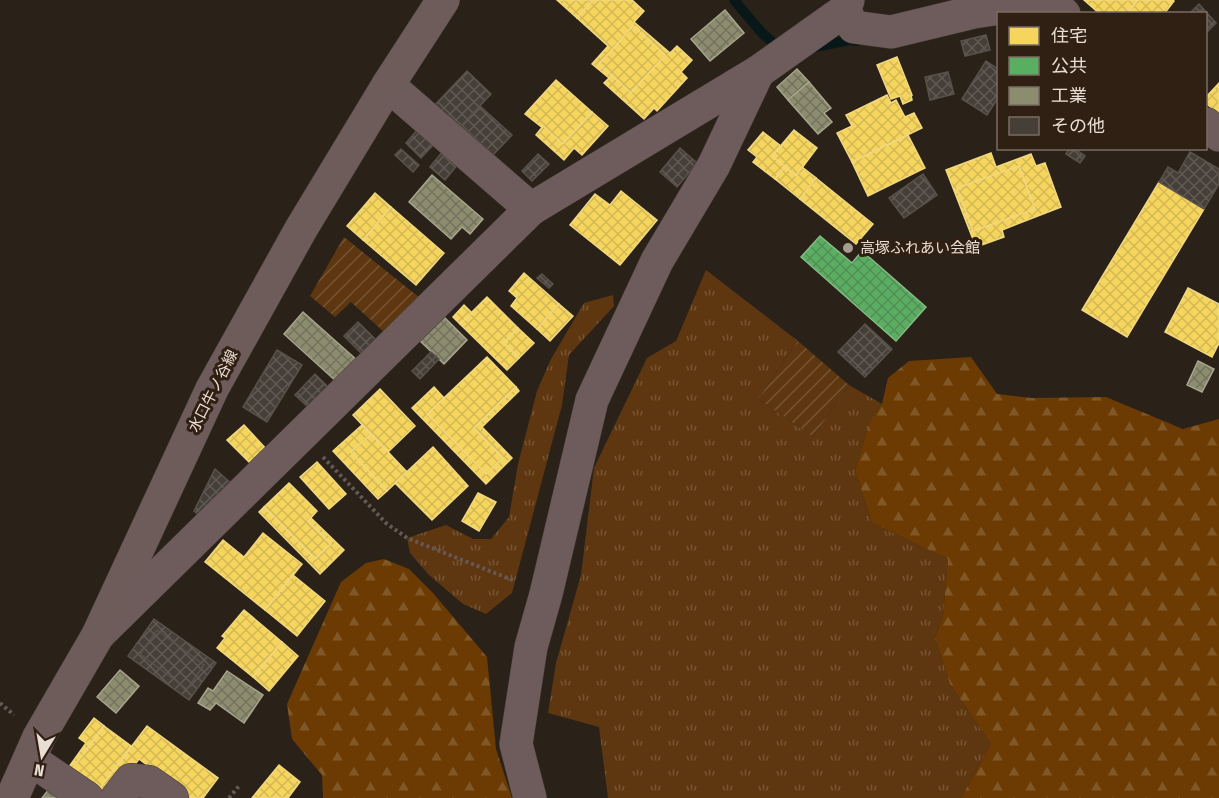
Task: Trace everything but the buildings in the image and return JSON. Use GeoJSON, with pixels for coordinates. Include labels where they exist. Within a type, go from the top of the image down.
{"type":"FeatureCollection","features":[{"type":"Feature","properties":{"kind":"main road","name":"水口牛ノ谷線"},"geometry":{"type":"LineString","coordinates":[[12,798],[39,737],[99,635],[212,389],[301,229],[388,85],[443,0]]}},
{"type":"Feature","properties":{"kind":"street"},"geometry":{"type":"LineString","coordinates":[[99,635],[531,209],[758,72],[846,5],[854,27],[891,32],[974,12],[1007,7],[1045,7],[1059,12]]}},
{"type":"Feature","properties":{"kind":"street"},"geometry":{"type":"LineString","coordinates":[[530,798],[516,744],[531,647],[546,594],[592,400],[657,261],[714,165],[758,72]]}},
{"type":"Feature","properties":{"kind":"street"},"geometry":{"type":"LineString","coordinates":[[388,85],[531,209]]}},
{"type":"Feature","properties":{"kind":"street"},"geometry":{"type":"LineString","coordinates":[[1207,125],[1219,135]]}},
{"type":"Feature","properties":{"kind":"street"},"geometry":{"type":"LineString","coordinates":[[30,759],[87,798]]}},
{"type":"Feature","properties":{"kind":"street"},"geometry":{"type":"LineString","coordinates":[[117,798],[131,780],[149,782],[172,798]]}},
{"type":"Feature","properties":{"kind":"path"},"geometry":{"type":"LineString","coordinates":[[302,434],[386,523],[407,538],[546,594]]}},
{"type":"Feature","properties":{"kind":"path"},"geometry":{"type":"LineString","coordinates":[[229,798],[239,786]]}},
{"type":"Feature","properties":{"kind":"green space"},"geometry":{"type":"Polygon","coordinates":[[[344,237],[420,298],[385,333],[351,302],[335,317],[310,296],[344,237]]]}},
{"type":"Feature","properties":{"kind":"green space"},"geometry":{"type":"Polygon","coordinates":[[[706,270],[798,341],[758,399],[813,437],[849,385],[882,404],[870,420],[855,470],[872,523],[948,559],[943,615],[935,638],[950,684],[991,744],[961,798],[608,798],[599,727],[548,713],[556,663],[581,575],[594,468],[647,358],[676,341],[706,270]]]}},
{"type":"Feature","properties":{"kind":"green space"},"geometry":{"type":"Polygon","coordinates":[[[613,295],[614,306],[569,355],[562,405],[512,593],[486,614],[463,604],[429,575],[410,553],[407,538],[446,525],[473,539],[491,539],[509,517],[518,464],[537,391],[551,359],[584,303],[613,295]]]}},
{"type":"Feature","properties":{"kind":"green space"},"geometry":{"type":"Polygon","coordinates":[[[798,341],[849,385],[813,437],[758,399],[798,341]]]}},
{"type":"Feature","properties":{"kind":"green space"},"geometry":{"type":"Polygon","coordinates":[[[971,357],[997,394],[1032,398],[1106,397],[1183,429],[1219,419],[1219,798],[961,798],[991,744],[950,684],[935,638],[943,615],[948,559],[872,523],[855,470],[870,420],[882,404],[888,378],[909,361],[971,357]]]}},
{"type":"Feature","properties":{"kind":"green space"},"geometry":{"type":"Polygon","coordinates":[[[384,559],[409,569],[433,593],[487,657],[496,749],[512,798],[323,798],[322,775],[292,739],[287,704],[341,582],[366,563],[384,559]]]}},
{"type":"Feature","properties":{"kind":"waterway"},"geometry":{"type":"LineString","coordinates":[[734,0],[771,41]]}},
{"type":"Feature","properties":{"kind":"waterway"},"geometry":{"type":"LineString","coordinates":[[815,47],[850,40],[857,41]]}},
{"type":"Feature","properties":{"kind":"place","name":"高塚ふれあい会館"},"geometry":{"type":"Point","coordinates":[848,248]}}]}
